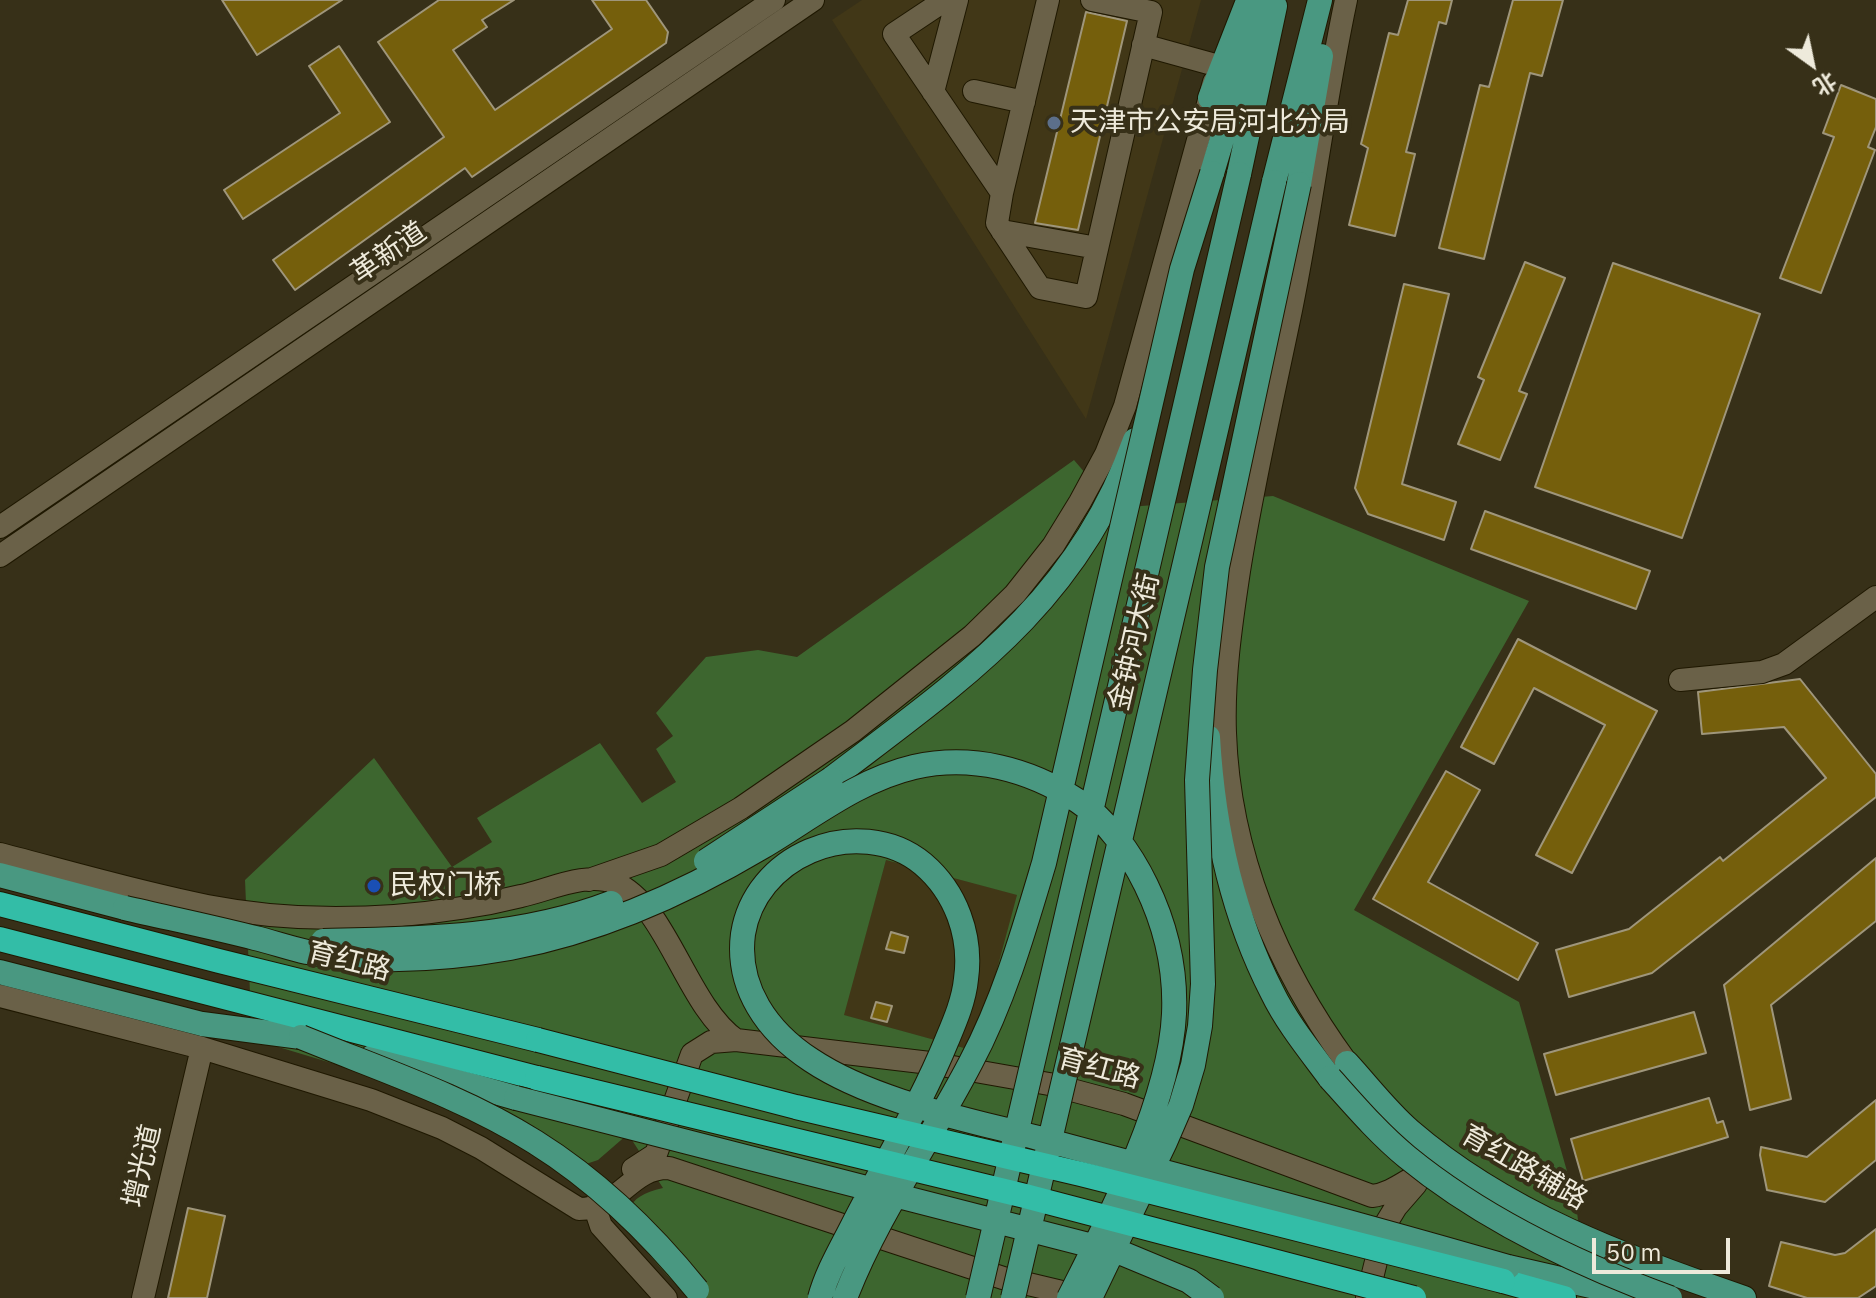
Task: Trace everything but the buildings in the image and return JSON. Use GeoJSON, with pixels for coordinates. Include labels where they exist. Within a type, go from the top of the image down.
{"type":"FeatureCollection","features":[{"type":"Feature","properties":{"kind":"highway","name":"育红路"},"geometry":{"type":"LineString","coordinates":[[0,904],[1564,1298]]}},
{"type":"Feature","properties":{"kind":"highway"},"geometry":{"type":"LineString","coordinates":[[0,939],[566,1085],[1040,1200],[1414,1298]]}},
{"type":"Feature","properties":{"kind":"main road"},"geometry":{"type":"LineString","coordinates":[[1210,98],[1249,0]]}},
{"type":"Feature","properties":{"kind":"main road"},"geometry":{"type":"LineString","coordinates":[[845,1298],[885,1217],[984,1036],[1027,920],[1044,863],[1182,269],[1263,0]]}},
{"type":"Feature","properties":{"kind":"main road","name":"金钟河大街"},"geometry":{"type":"LineString","coordinates":[[978,1298],[1239,174],[1276,0]]}},
{"type":"Feature","properties":{"kind":"main road","name":"金钟河大街"},"geometry":{"type":"LineString","coordinates":[[1013,1298],[1274,182],[1320,0]]}},
{"type":"Feature","properties":{"kind":"main road"},"geometry":{"type":"LineString","coordinates":[[1088,1298],[1165,1142],[1193,1065],[1203,984],[1197,780],[1217,567],[1299,184],[1330,0]]}},
{"type":"Feature","properties":{"kind":"main road"},"geometry":{"type":"LineString","coordinates":[[253,937],[309,941],[378,940],[452,937],[522,927],[592,911],[660,885],[717,856],[831,779],[958,683],[1017,630],[1045,599],[1094,528],[1118,482],[1160,366]]}},
{"type":"Feature","properties":{"kind":"main road"},"geometry":{"type":"LineString","coordinates":[[1205,670],[1210,780],[1237,906],[1273,994],[1321,1066],[1384,1136],[1458,1194],[1555,1250],[1670,1298]]}},
{"type":"Feature","properties":{"kind":"main road"},"geometry":{"type":"LineString","coordinates":[[0,875],[309,952],[368,958],[462,955],[512,947],[590,928],[681,891],[765,846],[855,791],[915,767],[976,763],[1028,774],[1083,804],[1109,830],[1133,861],[1163,928],[1173,984],[1171,1042],[1161,1087],[1140,1144],[1069,1298]]}},
{"type":"Feature","properties":{"kind":"main road"},"geometry":{"type":"LineString","coordinates":[[820,1298],[839,1252],[864,1203],[905,1127],[911,1115],[918,1102],[925,1089],[953,1025],[966,981],[965,938],[955,906],[940,882],[911,855],[868,841],[850,841],[812,850],[778,870],[759,894],[745,922],[742,966],[754,1001],[778,1034],[813,1062],[857,1084],[905,1102],[920,1105],[1300,1207],[1508,1267],[1643,1298]]}},
{"type":"Feature","properties":{"kind":"main road"},"geometry":{"type":"LineString","coordinates":[[0,972],[202,1024],[301,1037],[516,1098],[1124,1254],[1189,1281],[1212,1298]]}},
{"type":"Feature","properties":{"kind":"main road"},"geometry":{"type":"LineString","coordinates":[[301,1037],[431,1090],[535,1142],[626,1210],[667,1253],[703,1298]]}},
{"type":"Feature","properties":{"kind":"main road","name":"育红路辅路"},"geometry":{"type":"LineString","coordinates":[[1347,1063],[1407,1128],[1462,1171],[1561,1228],[1635,1259],[1744,1298]]}},
{"type":"Feature","properties":{"kind":"street","name":"革新道"},"geometry":{"type":"LineString","coordinates":[[0,527],[774,0]]}},
{"type":"Feature","properties":{"kind":"street","name":"革新道"},"geometry":{"type":"LineString","coordinates":[[0,556],[813,0]]}},
{"type":"Feature","properties":{"kind":"street"},"geometry":{"type":"LineString","coordinates":[[945,0],[894,34],[1002,193]]}},
{"type":"Feature","properties":{"kind":"street"},"geometry":{"type":"LineString","coordinates":[[933,92],[957,0]]}},
{"type":"Feature","properties":{"kind":"street"},"geometry":{"type":"LineString","coordinates":[[1048,0],[997,223],[1040,288],[1086,297],[1151,12],[1092,0]]}},
{"type":"Feature","properties":{"kind":"street"},"geometry":{"type":"LineString","coordinates":[[1210,98],[1236,0]]}},
{"type":"Feature","properties":{"kind":"street"},"geometry":{"type":"LineString","coordinates":[[1346,0],[1303,253],[1250,506],[1233,611],[1225,693],[1225,734],[1238,828],[1257,896],[1304,999],[1347,1063]]}},
{"type":"Feature","properties":{"kind":"street"},"geometry":{"type":"LineString","coordinates":[[1143,45],[1219,66]]}},
{"type":"Feature","properties":{"kind":"street"},"geometry":{"type":"LineString","coordinates":[[974,91],[1024,102]]}},
{"type":"Feature","properties":{"kind":"street","name":"育红路"},"geometry":{"type":"LineString","coordinates":[[0,854],[209,906],[348,918],[431,912],[518,897],[589,880],[654,858],[706,830],[853,731],[972,636],[1015,594],[1053,546],[1106,454],[1125,406],[1210,98]]}},
{"type":"Feature","properties":{"kind":"street"},"geometry":{"type":"LineString","coordinates":[[1002,231],[1097,248]]}},
{"type":"Feature","properties":{"kind":"street"},"geometry":{"type":"LineString","coordinates":[[1680,680],[1762,672],[1784,664],[1876,597]]}},
{"type":"Feature","properties":{"kind":"street"},"geometry":{"type":"LineString","coordinates":[[591,1214],[600,1195],[650,1159],[660,1144],[692,1054],[697,1019],[694,1009],[638,912],[637,884],[643,869],[654,858]]}},
{"type":"Feature","properties":{"kind":"street","name":"育红路"},"geometry":{"type":"LineString","coordinates":[[589,880],[618,884],[645,907],[705,1008],[736,1040]]}},
{"type":"Feature","properties":{"kind":"street"},"geometry":{"type":"LineString","coordinates":[[0,996],[202,1048],[414,1116],[481,1148],[591,1214],[666,1298]]}},
{"type":"Feature","properties":{"kind":"street","name":"育红路"},"geometry":{"type":"LineString","coordinates":[[692,1054],[711,1042],[736,1040],[930,1063],[1049,1084],[1124,1104],[1372,1196],[1396,1189],[1427,1169]]}},
{"type":"Feature","properties":{"kind":"street","name":"增光道"},"geometry":{"type":"LineString","coordinates":[[143,1298],[202,1048]]}},
{"type":"Feature","properties":{"kind":"street"},"geometry":{"type":"LineString","coordinates":[[1367,1298],[1389,1216],[1427,1169],[1429,1158],[1423,1142]]}},
{"type":"Feature","properties":{"kind":"street"},"geometry":{"type":"LineString","coordinates":[[660,1144],[662,1154],[677,1170]]}},
{"type":"Feature","properties":{"kind":"street"},"geometry":{"type":"LineString","coordinates":[[1427,1169],[1442,1167],[1462,1171]]}},
{"type":"Feature","properties":{"kind":"street"},"geometry":{"type":"LineString","coordinates":[[591,1214],[650,1171],[663,1168],[677,1170],[1003,1278],[1088,1298]]}},
{"type":"Feature","properties":{"kind":"street"},"geometry":{"type":"LineString","coordinates":[[1344,1188],[1371,1215],[1381,1240]]}},
{"type":"Feature","properties":{"kind":"shaded area"},"geometry":{"type":"Polygon","coordinates":[[[862,0],[1201,0],[1086,419],[832,20],[862,0]]]}},
{"type":"Feature","properties":{"kind":"shaded area"},"geometry":{"type":"Polygon","coordinates":[[[886,860],[1018,895],[975,1051],[843,1015],[886,860]]]}},
{"type":"Feature","properties":{"kind":"green space"},"geometry":{"type":"Polygon","coordinates":[[[1074,460],[1115,508],[1273,496],[1529,601],[1354,910],[1519,1002],[1576,1203],[1587,1298],[687,1298],[637,1238],[630,1222],[630,1208],[640,1196],[663,1188],[628,1134],[598,1160],[568,1170],[502,1129],[348,1068],[252,1039],[245,880],[374,758],[452,867],[492,842],[477,818],[600,743],[642,803],[676,782],[656,749],[673,736],[656,713],[706,657],[758,650],[797,657],[1074,460]],[[886,860],[844,1015],[975,1051],[1017,895],[886,860]]]}},
{"type":"Feature","properties":{"kind":"place","name":"天津市公安局河北分局"},"geometry":{"type":"Point","coordinates":[1054,123]}},
{"type":"Feature","properties":{"kind":"place","name":"民权门桥"},"geometry":{"type":"Point","coordinates":[374,886]}}]}
